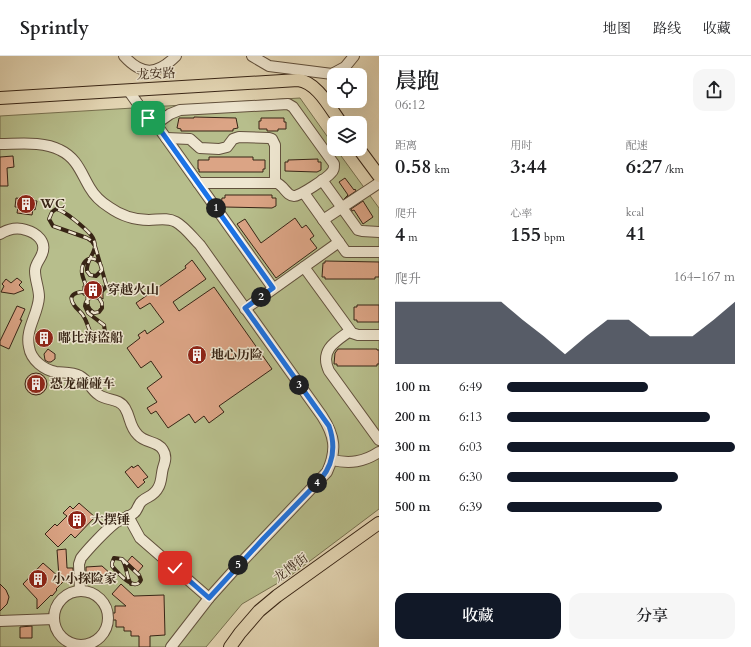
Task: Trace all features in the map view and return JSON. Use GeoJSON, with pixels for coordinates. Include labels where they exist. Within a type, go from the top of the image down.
{"type":"FeatureCollection","features":[{"type":"Feature","properties":{"kind":"main road","name":"龙安路"},"geometry":{"type":"LineString","coordinates":[[0,98],[304,80],[316,88],[335,116]]}},
{"type":"Feature","properties":{"kind":"main road"},"geometry":{"type":"LineString","coordinates":[[364,156],[379,176]]}},
{"type":"Feature","properties":{"kind":"main road","name":"龙博街"},"geometry":{"type":"LineString","coordinates":[[230,647],[259,610],[379,523]]}},
{"type":"Feature","properties":{"kind":"lane"},"geometry":{"type":"LineString","coordinates":[[124,56],[132,64],[143,70],[154,70],[164,67],[176,56]]}},
{"type":"Feature","properties":{"kind":"lane"},"geometry":{"type":"LineString","coordinates":[[252,56],[269,66],[332,74],[346,67],[354,56]]}},
{"type":"Feature","properties":{"kind":"lane"},"geometry":{"type":"LineString","coordinates":[[128,90],[148,118],[156,124],[273,288]]}},
{"type":"Feature","properties":{"kind":"lane"},"geometry":{"type":"LineString","coordinates":[[156,124],[170,114],[180,110],[288,104],[293,107],[334,164],[332,172],[298,196],[292,196],[280,184],[275,183],[198,183]]}},
{"type":"Feature","properties":{"kind":"lane"},"geometry":{"type":"LineString","coordinates":[[166,138],[190,139],[197,146],[204,149],[223,148],[239,137],[269,138],[275,145],[275,183]]}},
{"type":"Feature","properties":{"kind":"lane"},"geometry":{"type":"LineString","coordinates":[[0,144],[47,145],[62,150],[77,164],[93,192],[108,207],[123,215],[140,219],[164,219],[176,222],[200,245],[329,426],[334,442],[332,460],[327,472],[209,598],[171,647]]}},
{"type":"Feature","properties":{"kind":"lane"},"geometry":{"type":"LineString","coordinates":[[322,180],[358,230],[379,232]]}},
{"type":"Feature","properties":{"kind":"lane"},"geometry":{"type":"LineString","coordinates":[[323,220],[379,183]]}},
{"type":"Feature","properties":{"kind":"lane"},"geometry":{"type":"LineString","coordinates":[[304,193],[346,252]]}},
{"type":"Feature","properties":{"kind":"lane"},"geometry":{"type":"LineString","coordinates":[[0,234],[14,229],[26,230],[36,235],[42,242],[42,254],[35,266],[39,290],[38,303],[28,332],[29,348],[35,360],[48,370],[81,376],[100,396],[119,402],[126,409],[132,428],[138,435],[141,438],[160,446],[165,452],[166,460],[160,487],[154,495],[142,501],[134,513],[114,524],[81,558],[79,564],[80,591]]}},
{"type":"Feature","properties":{"kind":"lane"},"geometry":{"type":"LineString","coordinates":[[245,308],[339,242]]}},
{"type":"Feature","properties":{"kind":"lane"},"geometry":{"type":"LineString","coordinates":[[326,252],[379,252]]}},
{"type":"Feature","properties":{"kind":"lane"},"geometry":{"type":"LineString","coordinates":[[304,267],[350,331],[355,335],[379,335]]}},
{"type":"Feature","properties":{"kind":"lane"},"geometry":{"type":"LineString","coordinates":[[350,331],[329,347],[327,354],[327,366],[379,440]]}},
{"type":"Feature","properties":{"kind":"lane"},"geometry":{"type":"LineString","coordinates":[[332,460],[347,463],[354,462],[366,459],[379,452]]}},
{"type":"Feature","properties":{"kind":"lane"},"geometry":{"type":"LineString","coordinates":[[128,516],[140,538],[209,598]]}},
{"type":"Feature","properties":{"kind":"lane"},"geometry":{"type":"LineString","coordinates":[[80,591],[93,594],[102,601],[107,611],[106,628],[100,637],[90,643],[85,644],[68,641],[60,634],[54,619],[56,608],[62,598],[71,592],[80,591]]}},
{"type":"Feature","properties":{"kind":"lane"},"geometry":{"type":"LineString","coordinates":[[0,621],[54,619]]}},
{"type":"Feature","properties":{"kind":"green space"},"geometry":{"type":"Polygon","coordinates":[[[300,98],[327,136],[327,156],[341,156],[379,208],[379,509],[290,576],[242,604],[206,647],[0,647],[0,116],[300,98]]]}},
{"type":"Feature","properties":{"kind":"building"},"geometry":{"type":"Polygon","coordinates":[[[179,118],[236,118],[238,128],[233,129],[233,131],[181,131],[181,129],[177,128],[179,118]]]}},
{"type":"Feature","properties":{"kind":"building"},"geometry":{"type":"Polygon","coordinates":[[[261,118],[284,118],[284,122],[286,122],[286,129],[267,131],[267,129],[259,129],[259,121],[261,121],[261,118]]]}},
{"type":"Feature","properties":{"kind":"building"},"geometry":{"type":"Polygon","coordinates":[[[13,156],[14,167],[7,168],[8,186],[0,186],[0,157],[13,156]]]}},
{"type":"Feature","properties":{"kind":"building"},"geometry":{"type":"Polygon","coordinates":[[[209,157],[253,157],[253,160],[265,160],[265,169],[263,169],[263,172],[199,172],[198,160],[209,160],[209,157]]]}},
{"type":"Feature","properties":{"kind":"building"},"geometry":{"type":"Polygon","coordinates":[[[318,159],[318,162],[321,162],[321,170],[317,172],[285,171],[285,162],[288,162],[288,160],[318,159]]]}},
{"type":"Feature","properties":{"kind":"building"},"geometry":{"type":"Polygon","coordinates":[[[345,178],[356,191],[344,199],[348,195],[339,182],[345,178]]]}},
{"type":"Feature","properties":{"kind":"building"},"geometry":{"type":"Polygon","coordinates":[[[225,195],[272,195],[272,198],[276,198],[276,206],[272,208],[225,207],[221,205],[222,198],[225,198],[225,195]]]}},
{"type":"Feature","properties":{"kind":"building","name":"WC"},"geometry":{"type":"Polygon","coordinates":[[[16,198],[37,201],[32,215],[17,213],[18,207],[15,207],[16,198]]]}},
{"type":"Feature","properties":{"kind":"building"},"geometry":{"type":"Polygon","coordinates":[[[363,201],[373,217],[363,224],[354,210],[352,211],[351,209],[363,201]]]}},
{"type":"Feature","properties":{"kind":"building"},"geometry":{"type":"Polygon","coordinates":[[[295,218],[302,228],[306,225],[310,230],[314,236],[310,239],[317,248],[276,278],[237,224],[245,219],[261,243],[295,218]]]}},
{"type":"Feature","properties":{"kind":"building","name":"地心历险"},"geometry":{"type":"Polygon","coordinates":[[[192,260],[206,279],[173,302],[179,311],[214,287],[272,369],[219,406],[224,412],[209,423],[204,416],[195,423],[189,414],[168,428],[156,411],[151,414],[147,408],[157,402],[147,388],[162,377],[151,361],[141,368],[127,348],[140,338],[138,335],[145,330],[147,334],[164,322],[150,303],[140,309],[136,303],[186,268],[185,266],[192,260]]]}},
{"type":"Feature","properties":{"kind":"building"},"geometry":{"type":"Polygon","coordinates":[[[325,261],[379,262],[379,277],[375,277],[375,279],[325,279],[325,277],[322,277],[323,263],[325,263],[325,261]]]}},
{"type":"Feature","properties":{"kind":"building"},"geometry":{"type":"Polygon","coordinates":[[[17,278],[22,282],[19,285],[24,290],[14,294],[1,292],[4,286],[2,284],[6,279],[11,283],[17,278]]]}},
{"type":"Feature","properties":{"kind":"building","name":"穿越火山"},"geometry":{"type":"Polygon","coordinates":[[[83,286],[103,286],[103,299],[97,295],[83,295],[83,286]]]}},
{"type":"Feature","properties":{"kind":"building"},"geometry":{"type":"Polygon","coordinates":[[[357,305],[379,305],[379,322],[357,322],[357,320],[354,320],[354,307],[357,307],[357,305]]]}},
{"type":"Feature","properties":{"kind":"building"},"geometry":{"type":"Polygon","coordinates":[[[17,306],[25,309],[20,320],[22,320],[9,349],[0,345],[0,341],[17,306]]]}},
{"type":"Feature","properties":{"kind":"building","name":"嘟比海盗船"},"geometry":{"type":"Polygon","coordinates":[[[43,332],[47,333],[50,337],[49,341],[45,345],[40,343],[38,339],[39,334],[43,332]]]}},
{"type":"Feature","properties":{"kind":"building"},"geometry":{"type":"Polygon","coordinates":[[[48,349],[55,354],[55,359],[51,362],[45,360],[44,354],[48,349]]]}},
{"type":"Feature","properties":{"kind":"building"},"geometry":{"type":"Polygon","coordinates":[[[338,349],[377,349],[379,350],[379,364],[377,364],[377,366],[337,366],[337,364],[334,364],[335,353],[338,349]]]}},
{"type":"Feature","properties":{"kind":"building","name":"恐龙碰碰车"},"geometry":{"type":"Polygon","coordinates":[[[36,373],[44,376],[47,384],[44,392],[36,395],[28,392],[25,384],[28,376],[36,373]]]}},
{"type":"Feature","properties":{"kind":"building"},"geometry":{"type":"Polygon","coordinates":[[[138,465],[148,477],[143,480],[145,482],[138,488],[125,472],[132,466],[133,468],[138,465]]]}},
{"type":"Feature","properties":{"kind":"building","name":"大摆锤"},"geometry":{"type":"Polygon","coordinates":[[[79,503],[95,517],[75,538],[71,534],[58,547],[45,534],[55,524],[57,526],[67,516],[63,513],[70,506],[73,509],[79,503]]]}},
{"type":"Feature","properties":{"kind":"building"},"geometry":{"type":"Polygon","coordinates":[[[66,549],[67,568],[73,568],[73,580],[64,581],[56,589],[57,590],[53,595],[51,595],[37,609],[37,599],[23,584],[43,563],[59,577],[57,550],[66,549]]]}},
{"type":"Feature","properties":{"kind":"building"},"geometry":{"type":"Polygon","coordinates":[[[132,556],[143,566],[138,572],[127,562],[132,556]]]}},
{"type":"Feature","properties":{"kind":"building"},"geometry":{"type":"Polygon","coordinates":[[[102,566],[112,575],[103,585],[92,579],[86,579],[86,567],[102,566]]]}},
{"type":"Feature","properties":{"kind":"building"},"geometry":{"type":"Polygon","coordinates":[[[0,584],[6,590],[9,597],[7,604],[0,611],[0,584]]]}},
{"type":"Feature","properties":{"kind":"building"},"geometry":{"type":"Polygon","coordinates":[[[121,584],[134,596],[164,595],[165,635],[150,636],[150,647],[139,647],[139,636],[131,636],[131,631],[124,631],[124,627],[116,627],[116,620],[111,620],[110,613],[115,613],[115,606],[126,606],[112,594],[121,584]]]}},
{"type":"Feature","properties":{"kind":"building"},"geometry":{"type":"Polygon","coordinates":[[[32,626],[32,638],[20,638],[20,627],[32,626]]]}},
{"type":"Feature","properties":{"kind":"railway"},"geometry":{"type":"LineString","coordinates":[[52,212],[49,219],[53,226],[87,238],[92,241],[95,246],[106,284],[106,287],[102,291],[98,291],[93,291],[87,291],[81,292],[76,293],[72,296],[71,300],[75,307],[83,315],[92,334],[97,337],[101,336],[105,332],[104,325],[88,313],[85,306],[87,301],[88,299],[92,298],[94,297],[99,298],[102,303],[102,308],[99,312],[94,313],[89,308],[88,304],[88,302],[88,300],[88,298],[87,296],[87,294],[87,292],[87,290],[82,272],[83,265],[88,259],[91,259],[94,259],[97,260],[99,263],[101,266],[102,270],[96,276],[90,275],[87,271],[87,268],[88,265],[89,262],[90,259],[91,256],[95,247],[95,246],[95,242],[84,228],[64,212],[56,209],[52,212]]}},
{"type":"Feature","properties":{"kind":"railway"},"geometry":{"type":"LineString","coordinates":[[122,559],[139,575],[141,580],[138,583],[135,584],[131,583],[126,580],[112,566],[114,558],[122,559],[129,581],[131,584]]}},
{"type":"Feature","properties":{"kind":"place","name":"WC"},"geometry":{"type":"Point","coordinates":[26,204]}},
{"type":"Feature","properties":{"kind":"place","name":"穿越火山"},"geometry":{"type":"Point","coordinates":[93,290]}},
{"type":"Feature","properties":{"kind":"place","name":"嘟比海盗船"},"geometry":{"type":"Point","coordinates":[44,338]}},
{"type":"Feature","properties":{"kind":"place","name":"地心历险"},"geometry":{"type":"Point","coordinates":[197,355]}},
{"type":"Feature","properties":{"kind":"place","name":"恐龙碰碰车"},"geometry":{"type":"Point","coordinates":[36,384]}},
{"type":"Feature","properties":{"kind":"place","name":"大摆锤"},"geometry":{"type":"Point","coordinates":[77,520]}},
{"type":"Feature","properties":{"kind":"place","name":"小小探险家"},"geometry":{"type":"Point","coordinates":[38,579]}},
{"type":"Feature","properties":{"kind":"route"},"geometry":{"type":"LineString","coordinates":[[148,118],[156,124],[273,288],[245,308],[329,426],[334,442],[332,460],[327,472],[209,598],[175,568]]}}]}
